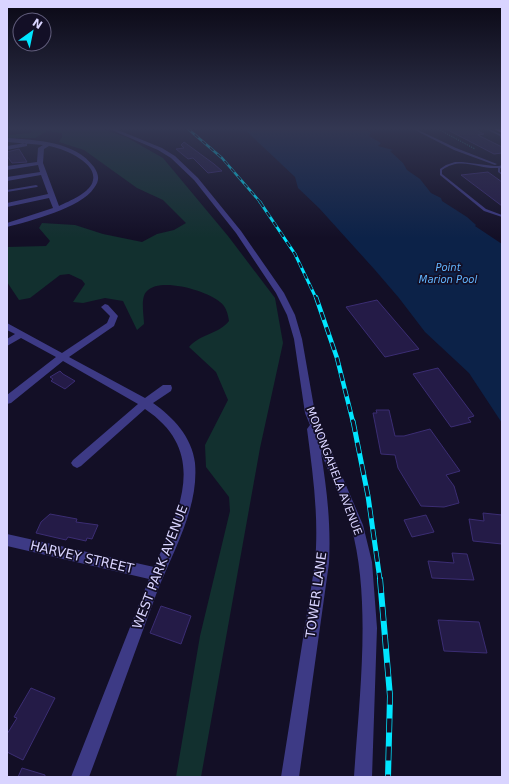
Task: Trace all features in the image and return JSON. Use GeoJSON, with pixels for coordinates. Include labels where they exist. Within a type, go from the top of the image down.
{"type":"FeatureCollection","features":[{"type":"Feature","properties":{"kind":"street"},"geometry":{"type":"LineString","coordinates":[[7,168],[30,165]]}},
{"type":"Feature","properties":{"kind":"street"},"geometry":{"type":"LineString","coordinates":[[40,165],[57,210]]}},
{"type":"Feature","properties":{"kind":"street"},"geometry":{"type":"LineString","coordinates":[[7,226],[57,210],[80,197],[96,182],[95,174],[91,165]]}},
{"type":"Feature","properties":{"kind":"street","name":"MONONGAHELA AVENUE"},"geometry":{"type":"LineString","coordinates":[[181,165],[196,179],[239,232],[280,293],[291,315],[298,339],[310,413],[357,525],[365,562],[370,628],[363,777]]}},
{"type":"Feature","properties":{"kind":"street"},"geometry":{"type":"LineString","coordinates":[[7,179],[43,173]]}},
{"type":"Feature","properties":{"kind":"street"},"geometry":{"type":"LineString","coordinates":[[7,204],[52,195]]}},
{"type":"Feature","properties":{"kind":"street"},"geometry":{"type":"LineString","coordinates":[[7,400],[62,357],[112,324],[114,316],[105,307]]}},
{"type":"Feature","properties":{"kind":"street","name":"WEST PARK AVENUE"},"geometry":{"type":"LineString","coordinates":[[7,326],[164,415],[179,433],[189,462],[188,489],[176,532],[158,574],[80,777]]}},
{"type":"Feature","properties":{"kind":"street"},"geometry":{"type":"LineString","coordinates":[[7,343],[21,334]]}},
{"type":"Feature","properties":{"kind":"street"},"geometry":{"type":"LineString","coordinates":[[77,464],[145,403],[167,388]]}},
{"type":"Feature","properties":{"kind":"street","name":"TOWER LANE"},"geometry":{"type":"LineString","coordinates":[[290,777],[323,556],[324,534],[322,497],[310,413]]}},
{"type":"Feature","properties":{"kind":"street","name":"HARVEY STREET"},"geometry":{"type":"LineString","coordinates":[[7,540],[158,574]]}},
{"type":"Feature","properties":{"kind":"lane"},"geometry":{"type":"LineString","coordinates":[[449,165],[441,170],[441,174],[485,210],[502,216]]}},
{"type":"Feature","properties":{"kind":"lane"},"geometry":{"type":"LineString","coordinates":[[483,165],[501,167],[499,172],[502,174]]}},
{"type":"Feature","properties":{"kind":"lane"},"geometry":{"type":"LineString","coordinates":[[7,192],[36,186]]}},
{"type":"Feature","properties":{"kind":"green space"},"geometry":{"type":"Polygon","coordinates":[[[104,165],[168,165],[228,236],[275,298],[283,343],[260,448],[201,777],[176,777],[200,636],[230,511],[229,497],[206,467],[205,445],[228,400],[216,372],[189,347],[198,339],[220,329],[229,321],[225,308],[214,298],[195,290],[173,285],[154,287],[145,294],[143,302],[144,324],[137,330],[123,301],[105,298],[83,303],[73,302],[85,284],[82,280],[69,274],[60,275],[30,298],[19,300],[7,282],[7,247],[46,246],[50,241],[39,228],[42,223],[75,225],[103,234],[142,242],[157,234],[174,230],[186,223],[163,200],[137,188],[104,165]]]}},
{"type":"Feature","properties":{"kind":"water","name":"Point Marion Pool"},"geometry":{"type":"Polygon","coordinates":[[[282,165],[404,165],[407,170],[420,179],[431,193],[441,198],[442,201],[467,217],[476,225],[475,226],[502,244],[502,423],[469,373],[425,332],[375,270],[319,208],[298,188],[295,177],[282,165]]]}},
{"type":"Feature","properties":{"kind":"building"},"geometry":{"type":"Polygon","coordinates":[[[200,165],[215,165],[222,171],[208,173],[200,165]]]}},
{"type":"Feature","properties":{"kind":"building"},"geometry":{"type":"Polygon","coordinates":[[[488,172],[502,182],[502,206],[461,175],[488,172]]]}},
{"type":"Feature","properties":{"kind":"building"},"geometry":{"type":"Polygon","coordinates":[[[377,300],[419,349],[385,357],[346,307],[377,300]]]}},
{"type":"Feature","properties":{"kind":"building"},"geometry":{"type":"Polygon","coordinates":[[[438,368],[474,416],[468,418],[471,422],[451,427],[413,374],[438,368]]]}},
{"type":"Feature","properties":{"kind":"building"},"geometry":{"type":"Polygon","coordinates":[[[60,371],[75,381],[65,389],[51,381],[53,379],[50,377],[60,371]]]}},
{"type":"Feature","properties":{"kind":"building"},"geometry":{"type":"Polygon","coordinates":[[[376,410],[389,410],[395,436],[404,436],[430,429],[460,471],[446,475],[454,486],[459,503],[444,507],[421,506],[398,468],[395,455],[381,454],[373,413],[377,413],[376,410]]]}},
{"type":"Feature","properties":{"kind":"building"},"geometry":{"type":"Polygon","coordinates":[[[483,513],[502,515],[502,544],[473,541],[469,519],[484,521],[483,513]]]}},
{"type":"Feature","properties":{"kind":"building"},"geometry":{"type":"Polygon","coordinates":[[[50,514],[77,519],[76,522],[98,525],[92,539],[87,538],[86,541],[68,537],[66,540],[36,533],[41,522],[50,514]]]}},
{"type":"Feature","properties":{"kind":"building"},"geometry":{"type":"Polygon","coordinates":[[[426,515],[434,532],[412,537],[404,520],[426,515]]]}},
{"type":"Feature","properties":{"kind":"building"},"geometry":{"type":"Polygon","coordinates":[[[452,553],[467,554],[474,580],[432,578],[428,561],[454,563],[452,553]]]}},
{"type":"Feature","properties":{"kind":"building"},"geometry":{"type":"Polygon","coordinates":[[[161,606],[191,616],[181,644],[150,633],[161,606]]]}},
{"type":"Feature","properties":{"kind":"building"},"geometry":{"type":"Polygon","coordinates":[[[438,620],[479,622],[487,653],[444,651],[438,620]]]}},
{"type":"Feature","properties":{"kind":"building"},"geometry":{"type":"Polygon","coordinates":[[[31,688],[55,698],[23,760],[7,752],[7,734],[17,718],[14,717],[31,688]]]}},
{"type":"Feature","properties":{"kind":"building"},"geometry":{"type":"Polygon","coordinates":[[[22,768],[45,775],[45,777],[18,777],[22,768]]]}},
{"type":"Feature","properties":{"kind":"railway"},"geometry":{"type":"LineString","coordinates":[[228,165],[261,203]]}},
{"type":"Feature","properties":{"kind":"railway"},"geometry":{"type":"LineString","coordinates":[[260,202],[295,254],[316,298]]}},
{"type":"Feature","properties":{"kind":"railway"},"geometry":{"type":"LineString","coordinates":[[316,297],[337,358],[353,422]]}},
{"type":"Feature","properties":{"kind":"railway"},"geometry":{"type":"LineString","coordinates":[[353,421],[368,496],[380,580]]}},
{"type":"Feature","properties":{"kind":"railway"},"geometry":{"type":"LineString","coordinates":[[380,579],[390,696],[388,777]]}}]}
